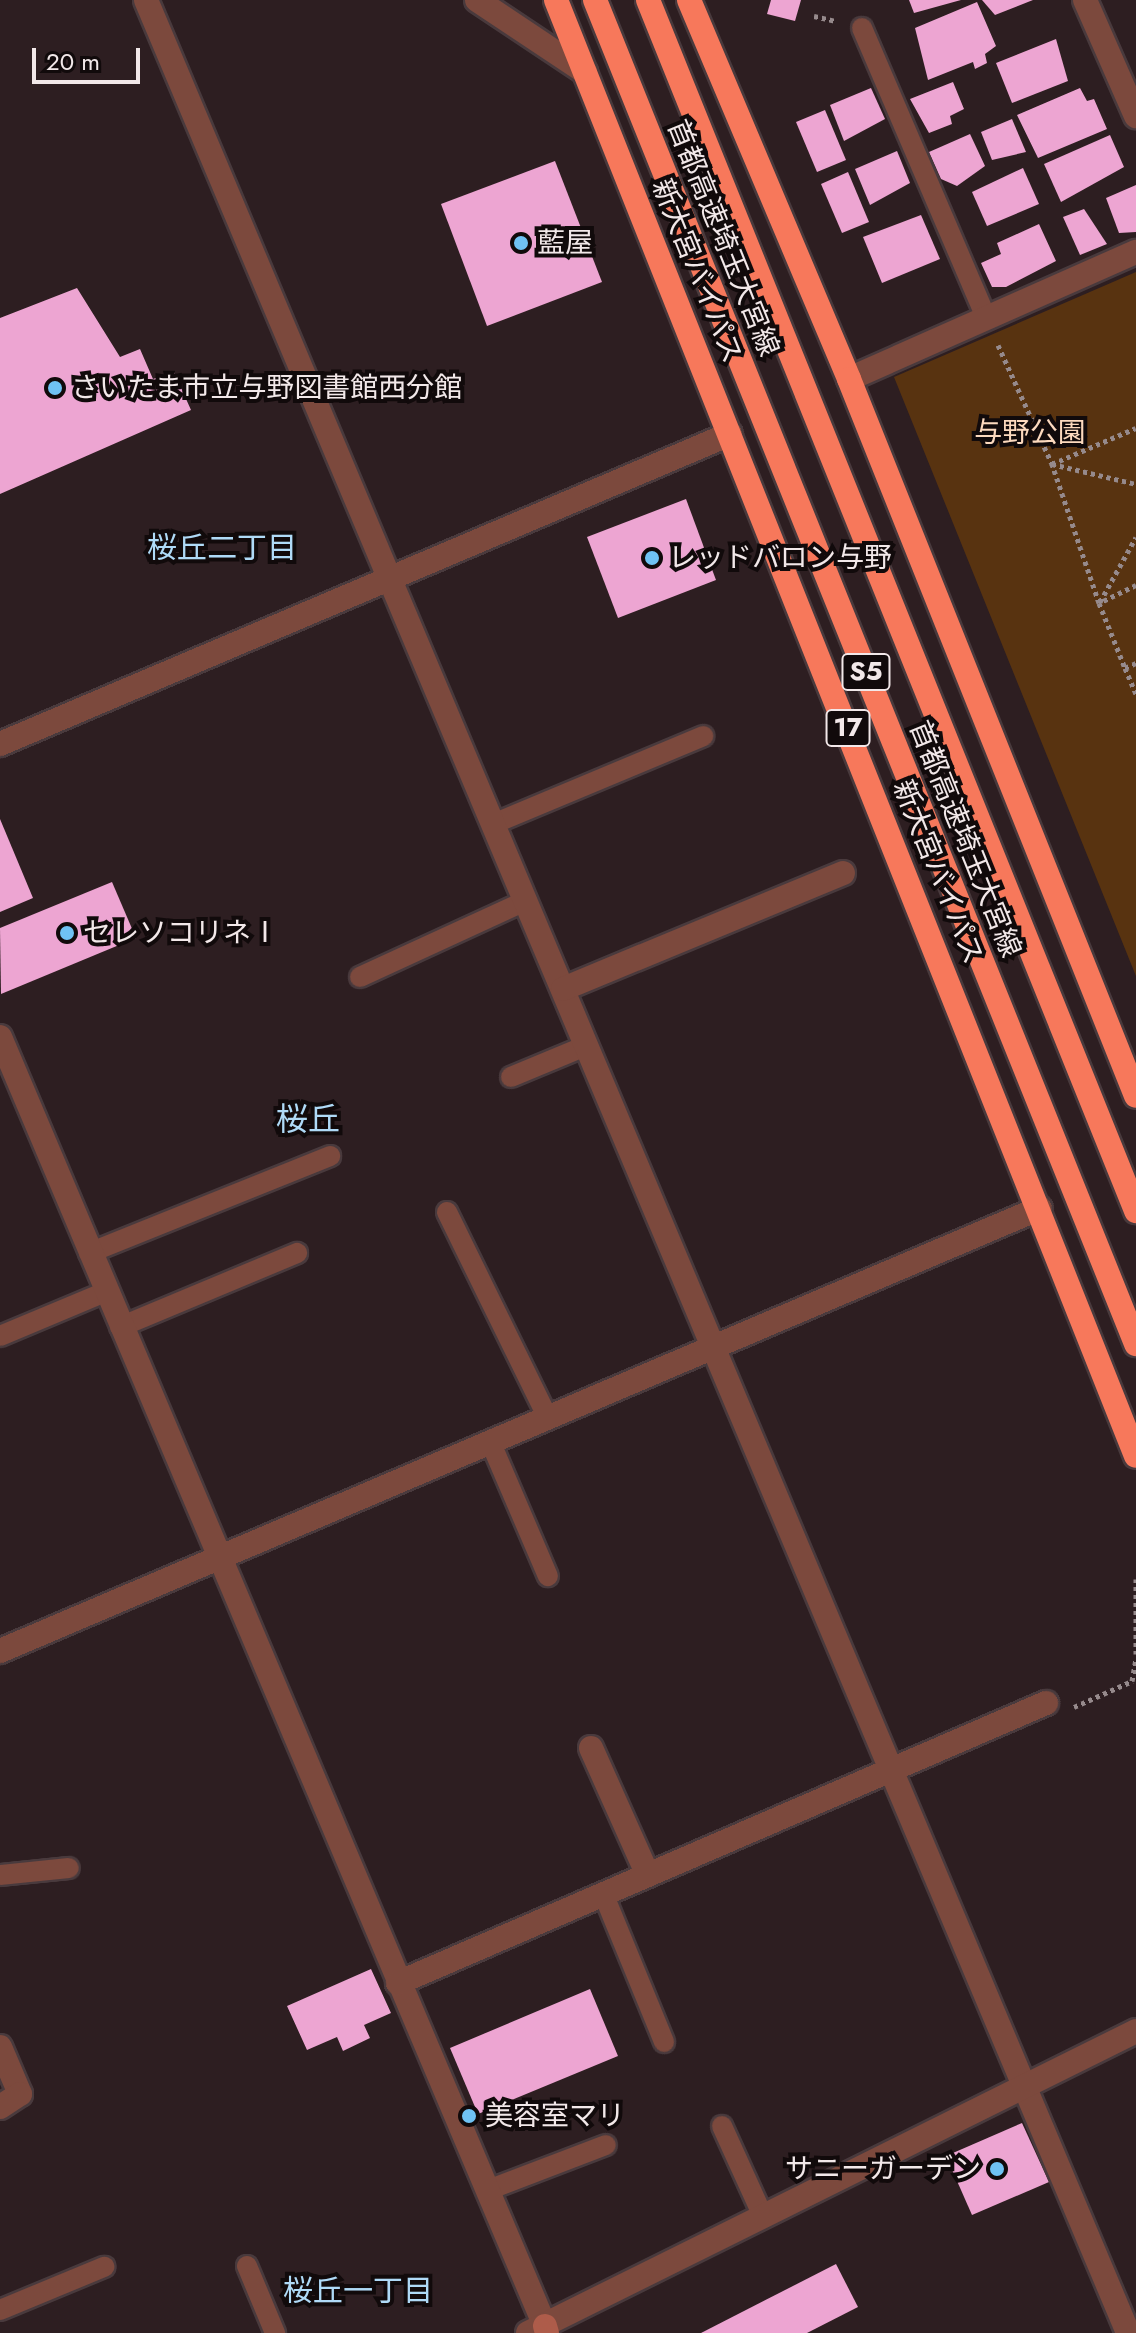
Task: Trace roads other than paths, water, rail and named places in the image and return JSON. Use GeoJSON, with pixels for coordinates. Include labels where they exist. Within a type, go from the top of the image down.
{"type":"FeatureCollection","features":[{"type":"Feature","properties":{"kind":"highway","name":"新大宮バイパス"},"geometry":{"type":"LineString","coordinates":[[556,0],[1040,1208],[1136,1456]]}},
{"type":"Feature","properties":{"kind":"highway","name":"首都高速埼玉大宮線"},"geometry":{"type":"LineString","coordinates":[[595,0],[1136,1344]]}},
{"type":"Feature","properties":{"kind":"highway","name":"首都高速埼玉大宮線"},"geometry":{"type":"LineString","coordinates":[[648,0],[1136,1211]]}},
{"type":"Feature","properties":{"kind":"highway"},"geometry":{"type":"LineString","coordinates":[[689,0],[849,379],[1136,1096]]}},
{"type":"Feature","properties":{"kind":"street"},"geometry":{"type":"LineString","coordinates":[[146,0],[893,1769],[1020,2084],[1128,2333]]}},
{"type":"Feature","properties":{"kind":"street"},"geometry":{"type":"LineString","coordinates":[[477,0],[585,72]]}},
{"type":"Feature","properties":{"kind":"street"},"geometry":{"type":"LineString","coordinates":[[1085,0],[1136,116]]}},
{"type":"Feature","properties":{"kind":"street"},"geometry":{"type":"LineString","coordinates":[[849,379],[1136,252]]}},
{"type":"Feature","properties":{"kind":"street"},"geometry":{"type":"LineString","coordinates":[[0,744],[388,575],[730,434]]}},
{"type":"Feature","properties":{"kind":"street"},"geometry":{"type":"LineString","coordinates":[[563,989],[843,873]]}},
{"type":"Feature","properties":{"kind":"street"},"geometry":{"type":"LineString","coordinates":[[0,1037],[216,1560],[488,2190],[540,2331],[762,2214],[1020,2084],[1136,2031]]}},
{"type":"Feature","properties":{"kind":"street"},"geometry":{"type":"LineString","coordinates":[[0,1651],[1040,1208]]}},
{"type":"Feature","properties":{"kind":"street"},"geometry":{"type":"LineString","coordinates":[[398,1983],[893,1769],[1057,1707]]}},
{"type":"Feature","properties":{"kind":"street"},"geometry":{"type":"LineString","coordinates":[[591,1748],[647,1873]]}},
{"type":"Feature","properties":{"kind":"street"},"geometry":{"type":"LineString","coordinates":[[0,2047],[20,2094],[0,2107]]}},
{"type":"Feature","properties":{"kind":"lane"},"geometry":{"type":"LineString","coordinates":[[862,28],[986,318]]}},
{"type":"Feature","properties":{"kind":"lane"},"geometry":{"type":"LineString","coordinates":[[493,824],[703,736]]}},
{"type":"Feature","properties":{"kind":"lane"},"geometry":{"type":"LineString","coordinates":[[360,977],[525,901]]}},
{"type":"Feature","properties":{"kind":"lane"},"geometry":{"type":"LineString","coordinates":[[511,1077],[588,1045]]}},
{"type":"Feature","properties":{"kind":"lane"},"geometry":{"type":"LineString","coordinates":[[89,1253],[330,1156]]}},
{"type":"Feature","properties":{"kind":"lane"},"geometry":{"type":"LineString","coordinates":[[447,1212],[547,1416]]}},
{"type":"Feature","properties":{"kind":"lane"},"geometry":{"type":"LineString","coordinates":[[120,1327],[297,1253]]}},
{"type":"Feature","properties":{"kind":"lane"},"geometry":{"type":"LineString","coordinates":[[0,1336],[105,1292]]}},
{"type":"Feature","properties":{"kind":"lane"},"geometry":{"type":"LineString","coordinates":[[490,1441],[548,1576]]}},
{"type":"Feature","properties":{"kind":"lane"},"geometry":{"type":"LineString","coordinates":[[0,1875],[69,1868]]}},
{"type":"Feature","properties":{"kind":"lane"},"geometry":{"type":"LineString","coordinates":[[603,1893],[664,2042]]}},
{"type":"Feature","properties":{"kind":"lane"},"geometry":{"type":"LineString","coordinates":[[722,2126],[762,2214]]}},
{"type":"Feature","properties":{"kind":"lane"},"geometry":{"type":"LineString","coordinates":[[488,2190],[606,2145]]}},
{"type":"Feature","properties":{"kind":"lane"},"geometry":{"type":"LineString","coordinates":[[247,2266],[275,2333]]}},
{"type":"Feature","properties":{"kind":"lane"},"geometry":{"type":"LineString","coordinates":[[0,2310],[104,2267]]}},
{"type":"Feature","properties":{"kind":"place","name":"藍屋"},"geometry":{"type":"Point","coordinates":[521,243]}},
{"type":"Feature","properties":{"kind":"place","name":"さいたま市立与野図書館西分館"},"geometry":{"type":"Point","coordinates":[55,388]}},
{"type":"Feature","properties":{"kind":"place","name":"レッドバロン与野"},"geometry":{"type":"Point","coordinates":[652,558]}},
{"type":"Feature","properties":{"kind":"place","name":"セレソコリネⅠ"},"geometry":{"type":"Point","coordinates":[67,933]}},
{"type":"Feature","properties":{"kind":"place","name":"美容室マリ"},"geometry":{"type":"Point","coordinates":[469,2116]}},
{"type":"Feature","properties":{"kind":"place","name":"サニーガーデン"},"geometry":{"type":"Point","coordinates":[997,2169]}},
{"type":"Feature","properties":{"kind":"district","name":"桜丘二丁目"},"geometry":{"type":"Point","coordinates":[222,548]}},
{"type":"Feature","properties":{"kind":"district","name":"桜丘"},"geometry":{"type":"Point","coordinates":[308,1119]}},
{"type":"Feature","properties":{"kind":"district","name":"桜丘一丁目"},"geometry":{"type":"Point","coordinates":[358,2291]}},
{"type":"Feature","properties":{"kind":"park label","name":"与野公園"},"geometry":{"type":"Point","coordinates":[1030,433]}}]}
